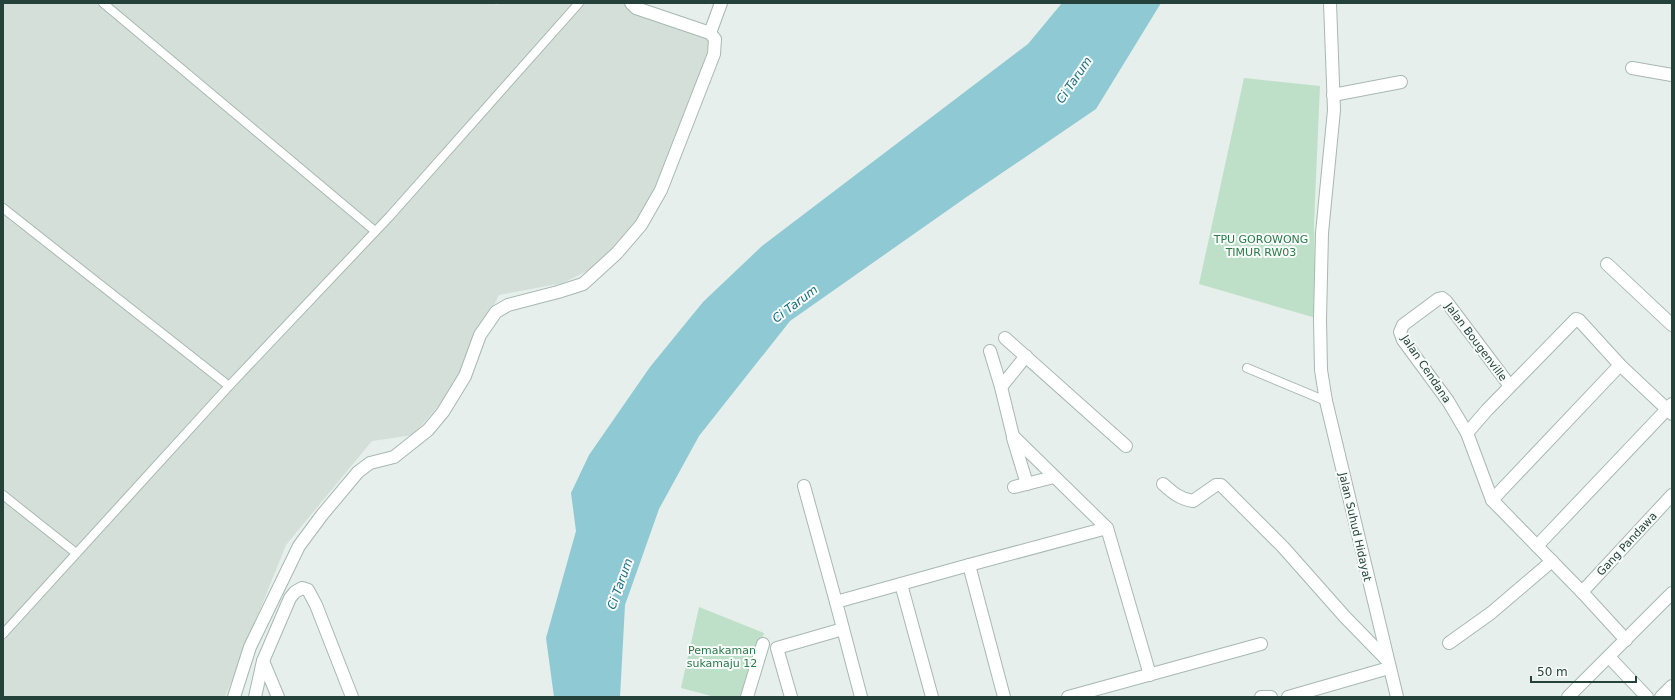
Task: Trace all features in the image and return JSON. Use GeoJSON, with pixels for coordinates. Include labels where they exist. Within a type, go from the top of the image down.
{"type":"FeatureCollection","features":[{"type":"Feature","properties":{"kind":"street"},"geometry":{"type":"LineString","coordinates":[[234,697],[250,647],[299,546],[322,515],[358,472],[370,463],[394,457],[428,430],[443,412],[465,376],[480,336],[496,312],[508,305],[583,284],[617,253],[641,225],[661,190],[714,54],[716,38],[710,33],[636,8],[631,3]]}},
{"type":"Feature","properties":{"kind":"street"},"geometry":{"type":"LineString","coordinates":[[710,33],[721,3]]}},
{"type":"Feature","properties":{"kind":"street","name":"Jalan Suhud Hidayat"},"geometry":{"type":"LineString","coordinates":[[1330,3],[1334,110],[1322,233],[1320,319],[1322,383],[1397,697]]}},
{"type":"Feature","properties":{"kind":"street"},"geometry":{"type":"LineString","coordinates":[[1632,68],[1672,75]]}},
{"type":"Feature","properties":{"kind":"street"},"geometry":{"type":"LineString","coordinates":[[1333,96],[1401,82]]}},
{"type":"Feature","properties":{"kind":"street"},"geometry":{"type":"LineString","coordinates":[[1607,264],[1672,326]]}},
{"type":"Feature","properties":{"kind":"street","name":"Jalan Bougenville"},"geometry":{"type":"LineString","coordinates":[[1442,298],[1446,301],[1510,386]]}},
{"type":"Feature","properties":{"kind":"street","name":"Jalan Cendana"},"geometry":{"type":"LineString","coordinates":[[1442,298],[1438,299],[1403,325],[1400,332],[1403,340],[1448,401],[1468,433]]}},
{"type":"Feature","properties":{"kind":"street"},"geometry":{"type":"LineString","coordinates":[[1537,546],[1670,409],[1620,365],[1579,320],[1576,319],[1487,410],[1468,433],[1492,500],[1537,546],[1552,561],[1582,592],[1626,640]]}},
{"type":"Feature","properties":{"kind":"street"},"geometry":{"type":"LineString","coordinates":[[1005,338],[1126,446]]}},
{"type":"Feature","properties":{"kind":"street"},"geometry":{"type":"LineString","coordinates":[[990,351],[1027,484]]}},
{"type":"Feature","properties":{"kind":"street"},"geometry":{"type":"LineString","coordinates":[[1001,387],[1026,356]]}},
{"type":"Feature","properties":{"kind":"street"},"geometry":{"type":"LineString","coordinates":[[1492,500],[1620,365]]}},
{"type":"Feature","properties":{"kind":"street"},"geometry":{"type":"LineString","coordinates":[[1013,436],[1107,528],[1150,675]]}},
{"type":"Feature","properties":{"kind":"street"},"geometry":{"type":"LineString","coordinates":[[1014,487],[1054,476]]}},
{"type":"Feature","properties":{"kind":"street"},"geometry":{"type":"LineString","coordinates":[[1164,484],[1175,495],[1184,500],[1193,501],[1216,485],[1221,485],[1283,547],[1388,664],[1288,697]]}},
{"type":"Feature","properties":{"kind":"street"},"geometry":{"type":"LineString","coordinates":[[804,486],[860,697]]}},
{"type":"Feature","properties":{"kind":"street","name":"Gang Pandawa"},"geometry":{"type":"LineString","coordinates":[[1582,592],[1672,495]]}},
{"type":"Feature","properties":{"kind":"street"},"geometry":{"type":"LineString","coordinates":[[836,602],[1107,528]]}},
{"type":"Feature","properties":{"kind":"street"},"geometry":{"type":"LineString","coordinates":[[1449,643],[1491,613],[1552,561]]}},
{"type":"Feature","properties":{"kind":"street"},"geometry":{"type":"LineString","coordinates":[[969,565],[1004,697]]}},
{"type":"Feature","properties":{"kind":"street"},"geometry":{"type":"LineString","coordinates":[[901,584],[932,697]]}},
{"type":"Feature","properties":{"kind":"street"},"geometry":{"type":"LineString","coordinates":[[255,697],[263,661],[290,598],[295,592],[302,588],[308,590],[316,605],[352,697]]}},
{"type":"Feature","properties":{"kind":"street"},"geometry":{"type":"LineString","coordinates":[[1568,697],[1672,593]]}},
{"type":"Feature","properties":{"kind":"street"},"geometry":{"type":"LineString","coordinates":[[791,697],[777,648],[843,629]]}},
{"type":"Feature","properties":{"kind":"street"},"geometry":{"type":"LineString","coordinates":[[747,697],[763,644]]}},
{"type":"Feature","properties":{"kind":"street"},"geometry":{"type":"LineString","coordinates":[[1068,697],[1261,644]]}},
{"type":"Feature","properties":{"kind":"street"},"geometry":{"type":"LineString","coordinates":[[1609,657],[1647,697]]}},
{"type":"Feature","properties":{"kind":"street"},"geometry":{"type":"LineString","coordinates":[[263,661],[278,697]]}},
{"type":"Feature","properties":{"kind":"street"},"geometry":{"type":"LineString","coordinates":[[1661,697],[1672,686]]}},
{"type":"Feature","properties":{"kind":"street"},"geometry":{"type":"LineString","coordinates":[[1261,697],[1271,697]]}},
{"type":"Feature","properties":{"kind":"lane"},"geometry":{"type":"LineString","coordinates":[[103,3],[375,231]]}},
{"type":"Feature","properties":{"kind":"lane"},"geometry":{"type":"LineString","coordinates":[[3,634],[229,386],[375,231],[578,3]]}},
{"type":"Feature","properties":{"kind":"lane"},"geometry":{"type":"LineString","coordinates":[[3,208],[229,386]]}},
{"type":"Feature","properties":{"kind":"lane"},"geometry":{"type":"LineString","coordinates":[[1247,368],[1326,401]]}},
{"type":"Feature","properties":{"kind":"lane"},"geometry":{"type":"LineString","coordinates":[[3,495],[76,553]]}},
{"type":"Feature","properties":{"kind":"shaded area"},"geometry":{"type":"Polygon","coordinates":[[[3,3],[491,3],[497,5],[498,3],[623,3],[720,38],[646,213],[597,266],[563,283],[499,295],[452,390],[413,435],[372,441],[286,545],[225,697],[3,697],[3,3]]]}},
{"type":"Feature","properties":{"kind":"green space","name":"TPU GOROWONG TIMUR RW03"},"geometry":{"type":"Polygon","coordinates":[[[1244,78],[1320,86],[1314,223],[1316,318],[1199,284],[1244,78]]]}},
{"type":"Feature","properties":{"kind":"green space","name":"Pemakaman sukamaju 12"},"geometry":{"type":"Polygon","coordinates":[[[699,607],[764,633],[743,697],[715,697],[681,688],[699,607]]]}},
{"type":"Feature","properties":{"kind":"water","name":"Ci Tarum"},"geometry":{"type":"Polygon","coordinates":[[[1062,3],[1161,3],[1096,109],[968,196],[790,321],[699,436],[659,509],[625,605],[620,697],[554,697],[546,638],[576,531],[571,493],[589,455],[650,367],[703,302],[762,246],[1028,44],[1062,3]]]}}]}
